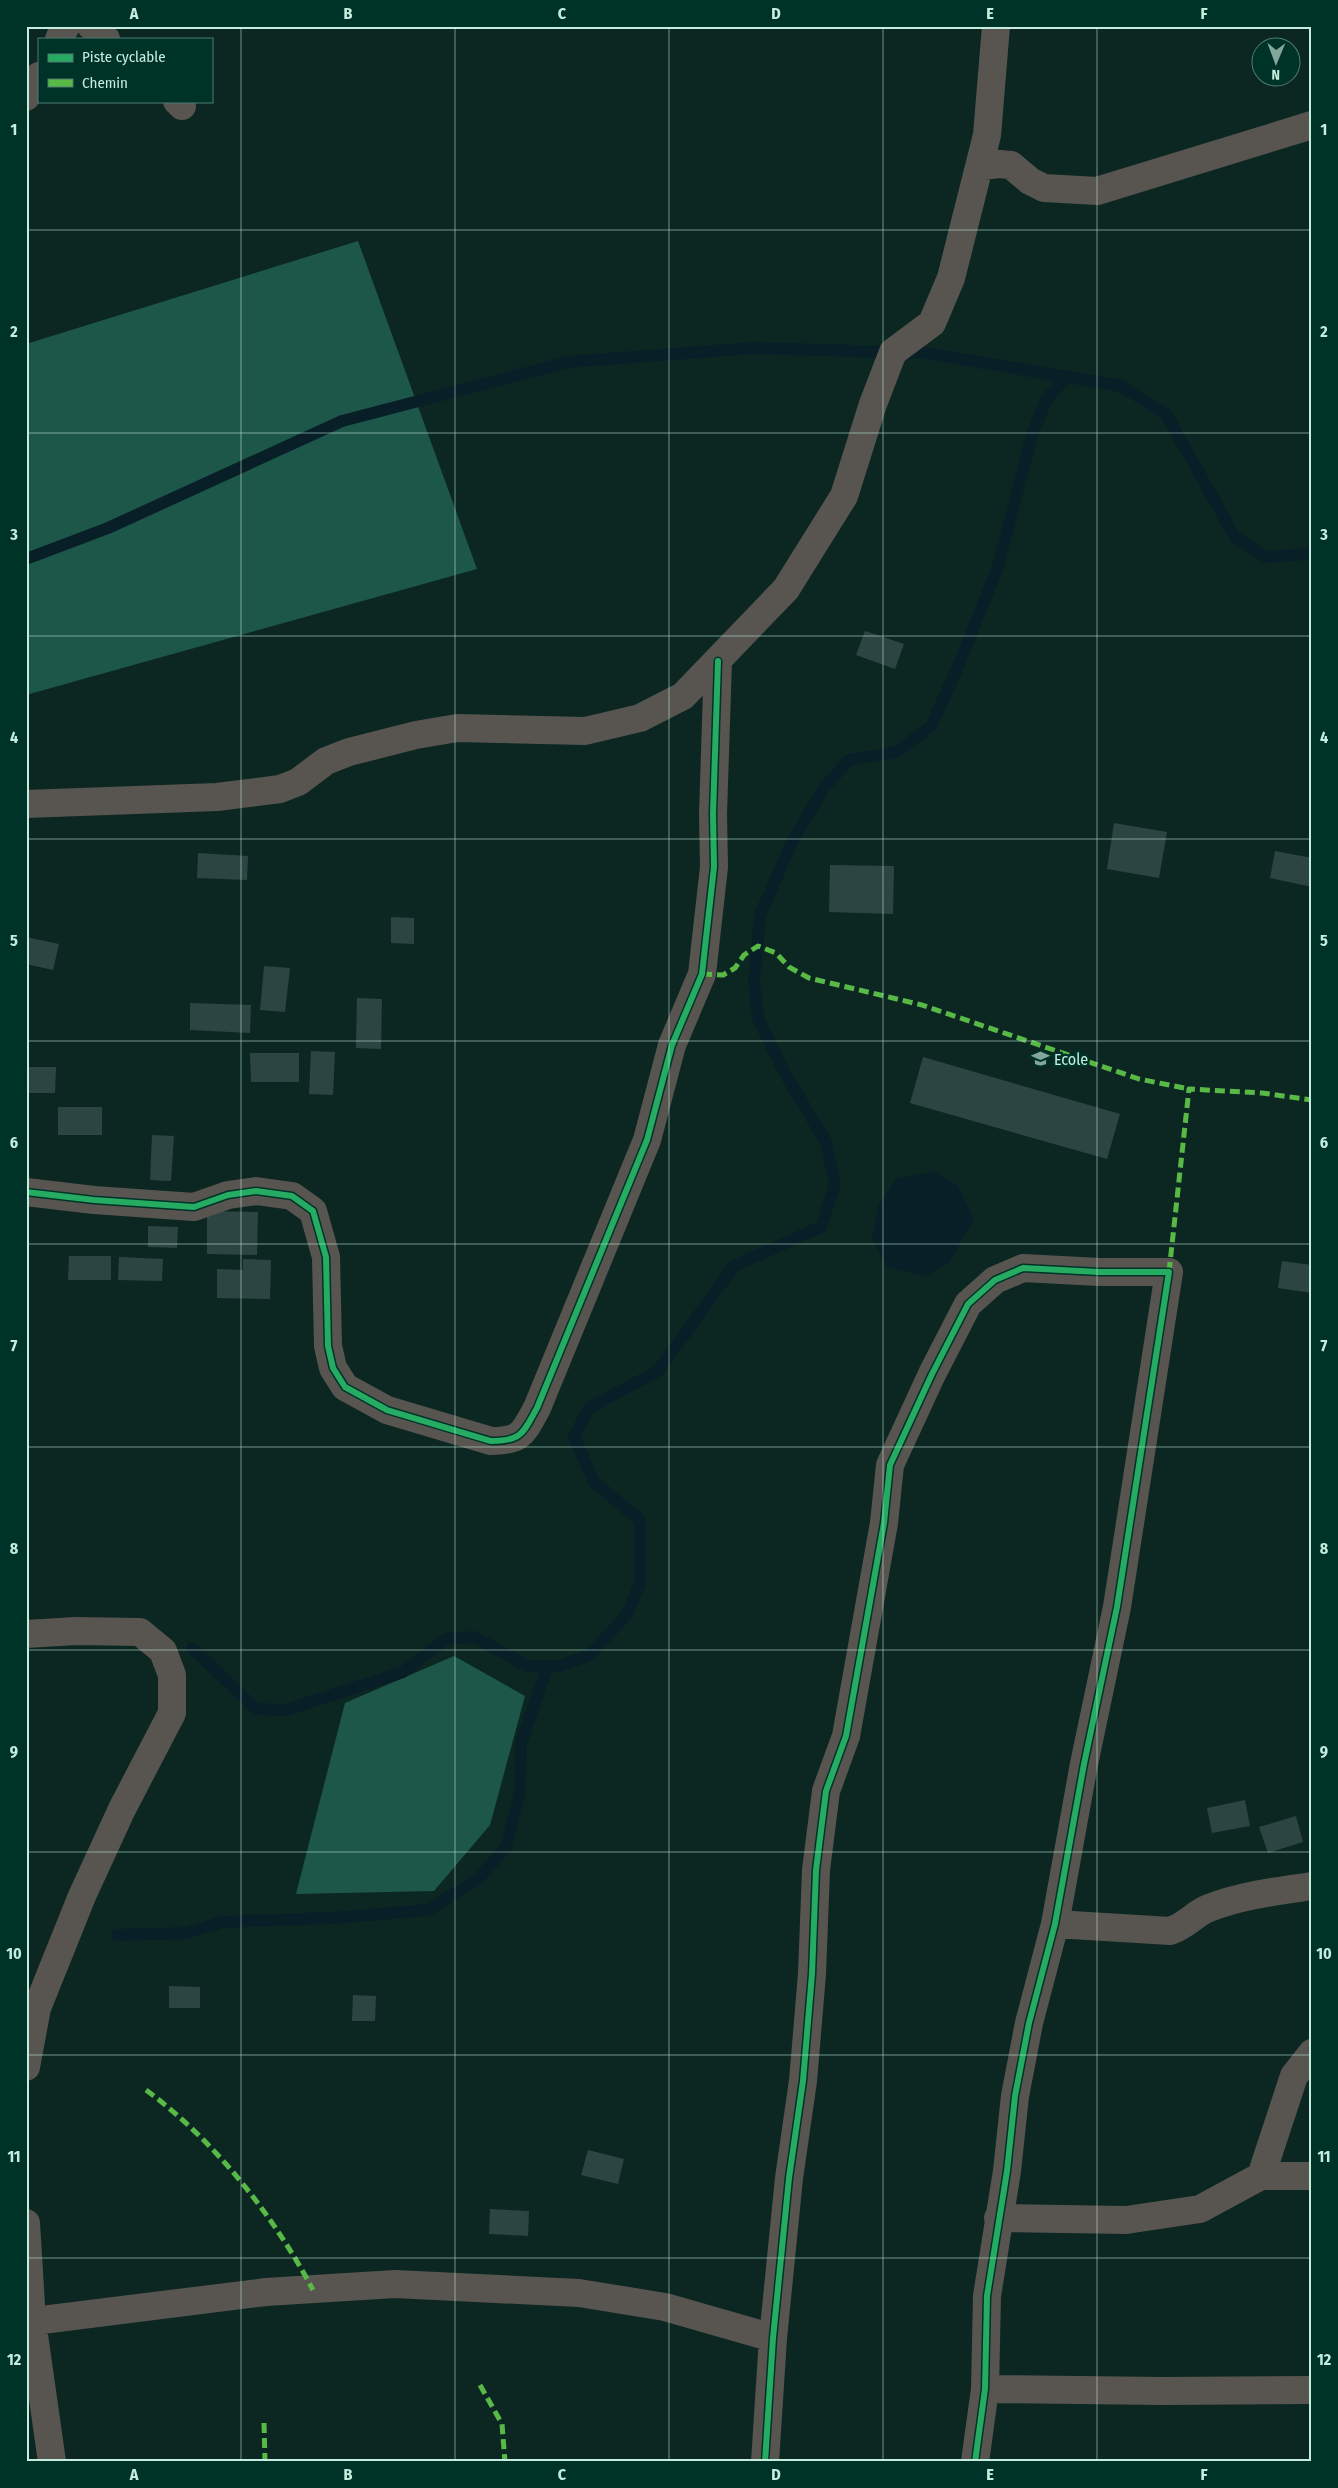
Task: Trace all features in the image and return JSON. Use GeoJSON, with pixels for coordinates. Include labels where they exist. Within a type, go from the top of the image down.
{"type":"FeatureCollection","features":[{"type":"Feature","properties":{"kind":"street"},"geometry":{"type":"LineString","coordinates":[[60,38],[66,26]]}},
{"type":"Feature","properties":{"kind":"street"},"geometry":{"type":"LineString","coordinates":[[91,26],[105,38]]}},
{"type":"Feature","properties":{"kind":"street"},"geometry":{"type":"LineString","coordinates":[[26,804],[216,797],[280,789],[298,782],[326,761],[349,752],[416,735],[457,728],[585,731],[640,718],[683,696],[786,589],[844,496],[873,404],[893,352],[932,323],[951,278],[987,135],[996,26]]}},
{"type":"Feature","properties":{"kind":"street"},"geometry":{"type":"LineString","coordinates":[[26,97],[38,78]]}},
{"type":"Feature","properties":{"kind":"street"},"geometry":{"type":"LineString","coordinates":[[979,167],[998,164],[1011,165],[1030,181],[1044,188],[1097,191],[1312,125]]}},
{"type":"Feature","properties":{"kind":"street"},"geometry":{"type":"LineString","coordinates":[[26,1192],[94,1200],[194,1207],[228,1195],[256,1191],[292,1196],[313,1211],[326,1257],[328,1346],[333,1368],[344,1387],[387,1410],[491,1441],[508,1441],[522,1436],[537,1408],[647,1140],[672,1045],[702,974],[714,867],[713,814],[718,661]]}},
{"type":"Feature","properties":{"kind":"street"},"geometry":{"type":"LineString","coordinates":[[765,2462],[773,2338],[789,2178],[803,2081],[812,1974],[816,1870],[826,1791],[846,1736],[884,1523],[890,1465],[968,1304],[995,1280],[1023,1268],[1099,1272],[1169,1272],[1117,1607],[1084,1764],[1055,1924],[1029,2023],[1015,2096],[1007,2171],[987,2296],[985,2389],[975,2462]]}},
{"type":"Feature","properties":{"kind":"street"},"geometry":{"type":"LineString","coordinates":[[26,1634],[76,1631],[140,1632],[163,1651],[172,1675],[172,1713],[122,1809],[82,1896],[37,2008],[26,2067]]}},
{"type":"Feature","properties":{"kind":"street"},"geometry":{"type":"LineString","coordinates":[[1055,1924],[1170,1931],[1184,1927],[1208,1908],[1264,1893],[1312,1886]]}},
{"type":"Feature","properties":{"kind":"street"},"geometry":{"type":"LineString","coordinates":[[1261,2176],[1294,2076],[1312,2053]]}},
{"type":"Feature","properties":{"kind":"street"},"geometry":{"type":"LineString","coordinates":[[998,2218],[1126,2220],[1200,2209],[1261,2176],[1312,2176]]}},
{"type":"Feature","properties":{"kind":"street"},"geometry":{"type":"LineString","coordinates":[[26,2223],[29,2321],[52,2462]]}},
{"type":"Feature","properties":{"kind":"street"},"geometry":{"type":"LineString","coordinates":[[29,2321],[266,2292],[395,2284],[579,2293],[665,2307],[773,2338]]}},
{"type":"Feature","properties":{"kind":"street"},"geometry":{"type":"LineString","coordinates":[[985,2389],[1162,2392],[1312,2390]]}},
{"type":"Feature","properties":{"kind":"green space"},"geometry":{"type":"Polygon","coordinates":[[[358,241],[477,569],[26,695],[26,344],[358,241]]]}},
{"type":"Feature","properties":{"kind":"green space"},"geometry":{"type":"Polygon","coordinates":[[[454,1656],[525,1696],[490,1825],[434,1891],[296,1894],[345,1703],[454,1656]]]}},
{"type":"Feature","properties":{"kind":"water"},"geometry":{"type":"Polygon","coordinates":[[[935,1171],[958,1186],[974,1219],[949,1263],[925,1276],[887,1267],[872,1239],[878,1206],[897,1178],[935,1171]]]}},
{"type":"Feature","properties":{"kind":"building"},"geometry":{"type":"Polygon","coordinates":[[[865,631],[904,644],[895,669],[856,655],[865,631]]]}},
{"type":"Feature","properties":{"kind":"building"},"geometry":{"type":"Polygon","coordinates":[[[1114,823],[1167,832],[1159,878],[1107,869],[1114,823]]]}},
{"type":"Feature","properties":{"kind":"building"},"geometry":{"type":"Polygon","coordinates":[[[1275,851],[1312,858],[1312,887],[1270,878],[1275,851]]]}},
{"type":"Feature","properties":{"kind":"building"},"geometry":{"type":"Polygon","coordinates":[[[198,853],[248,856],[247,880],[197,878],[198,853]]]}},
{"type":"Feature","properties":{"kind":"building"},"geometry":{"type":"Polygon","coordinates":[[[830,865],[894,866],[893,914],[829,912],[830,865]]]}},
{"type":"Feature","properties":{"kind":"building"},"geometry":{"type":"Polygon","coordinates":[[[391,917],[414,918],[414,944],[391,943],[391,917]]]}},
{"type":"Feature","properties":{"kind":"building"},"geometry":{"type":"Polygon","coordinates":[[[26,937],[59,944],[53,970],[26,964],[26,937]]]}},
{"type":"Feature","properties":{"kind":"building"},"geometry":{"type":"Polygon","coordinates":[[[264,966],[290,968],[285,1012],[260,1010],[264,966]]]}},
{"type":"Feature","properties":{"kind":"building"},"geometry":{"type":"Polygon","coordinates":[[[357,998],[382,999],[381,1049],[356,1048],[357,998]]]}},
{"type":"Feature","properties":{"kind":"building"},"geometry":{"type":"Polygon","coordinates":[[[190,1003],[251,1005],[250,1033],[190,1030],[190,1003]]]}},
{"type":"Feature","properties":{"kind":"building"},"geometry":{"type":"Polygon","coordinates":[[[311,1051],[335,1052],[333,1095],[309,1094],[311,1051]]]}},
{"type":"Feature","properties":{"kind":"building"},"geometry":{"type":"Polygon","coordinates":[[[250,1053],[299,1053],[299,1082],[251,1082],[250,1053]]]}},
{"type":"Feature","properties":{"kind":"building"},"geometry":{"type":"Polygon","coordinates":[[[923,1057],[1120,1114],[1107,1159],[910,1103],[923,1057]]]}},
{"type":"Feature","properties":{"kind":"building"},"geometry":{"type":"Polygon","coordinates":[[[26,1067],[56,1067],[55,1093],[26,1093],[26,1067]]]}},
{"type":"Feature","properties":{"kind":"building"},"geometry":{"type":"Polygon","coordinates":[[[58,1107],[102,1107],[102,1135],[58,1135],[58,1107]]]}},
{"type":"Feature","properties":{"kind":"building"},"geometry":{"type":"Polygon","coordinates":[[[152,1135],[174,1136],[171,1181],[150,1180],[152,1135]]]}},
{"type":"Feature","properties":{"kind":"building"},"geometry":{"type":"Polygon","coordinates":[[[207,1211],[258,1212],[257,1255],[207,1254],[207,1211]]]}},
{"type":"Feature","properties":{"kind":"building"},"geometry":{"type":"Polygon","coordinates":[[[148,1226],[178,1227],[177,1248],[148,1247],[148,1226]]]}},
{"type":"Feature","properties":{"kind":"building"},"geometry":{"type":"Polygon","coordinates":[[[69,1256],[111,1256],[111,1280],[68,1280],[69,1256]]]}},
{"type":"Feature","properties":{"kind":"building"},"geometry":{"type":"Polygon","coordinates":[[[119,1257],[163,1259],[162,1281],[118,1280],[119,1257]]]}},
{"type":"Feature","properties":{"kind":"building"},"geometry":{"type":"Polygon","coordinates":[[[243,1259],[271,1260],[270,1299],[217,1298],[217,1269],[243,1270],[243,1259]]]}},
{"type":"Feature","properties":{"kind":"building"},"geometry":{"type":"Polygon","coordinates":[[[1282,1261],[1312,1265],[1312,1293],[1278,1288],[1282,1261]]]}},
{"type":"Feature","properties":{"kind":"building"},"geometry":{"type":"Polygon","coordinates":[[[1245,1800],[1250,1826],[1212,1833],[1207,1808],[1245,1800]]]}},
{"type":"Feature","properties":{"kind":"building"},"geometry":{"type":"Polygon","coordinates":[[[1296,1816],[1303,1842],[1268,1853],[1259,1827],[1296,1816]]]}},
{"type":"Feature","properties":{"kind":"building"},"geometry":{"type":"Polygon","coordinates":[[[169,1986],[200,1987],[200,2008],[169,2008],[169,1986]]]}},
{"type":"Feature","properties":{"kind":"building"},"geometry":{"type":"Polygon","coordinates":[[[353,1995],[376,1996],[375,2021],[352,2021],[353,1995]]]}},
{"type":"Feature","properties":{"kind":"building"},"geometry":{"type":"Polygon","coordinates":[[[588,2150],[624,2159],[618,2184],[581,2175],[588,2150]]]}},
{"type":"Feature","properties":{"kind":"building"},"geometry":{"type":"Polygon","coordinates":[[[490,2209],[529,2211],[528,2236],[489,2234],[490,2209]]]}},
{"type":"Feature","properties":{"kind":"waterway"},"geometry":{"type":"LineString","coordinates":[[26,559],[108,528],[342,421],[568,362],[753,348],[925,353],[1121,386],[1166,414],[1235,537],[1266,557],[1312,552]]}},
{"type":"Feature","properties":{"kind":"waterway"},"geometry":{"type":"LineString","coordinates":[[192,1648],[256,1709],[286,1710],[403,1672],[446,1639],[474,1637],[527,1666],[560,1666],[590,1655],[627,1614],[640,1584],[640,1520],[594,1482],[574,1437],[589,1408],[658,1371],[734,1266],[821,1227],[835,1184],[826,1142],[784,1072],[758,1018],[754,981],[760,915],[791,844],[823,789],[849,760],[897,752],[931,726],[957,669],[998,567],[1031,438],[1046,400],[1067,376]]}},
{"type":"Feature","properties":{"kind":"waterway"},"geometry":{"type":"LineString","coordinates":[[117,1935],[186,1933],[222,1922],[333,1918],[428,1910],[478,1879],[506,1847],[520,1792],[521,1743],[548,1666]]}},
{"type":"Feature","properties":{"kind":"marked path"},"geometry":{"type":"LineString","coordinates":[[702,974],[723,975],[735,968],[744,955],[758,946],[776,953],[789,967],[809,978],[922,1005],[1139,1079],[1189,1089]]}},
{"type":"Feature","properties":{"kind":"marked path"},"geometry":{"type":"LineString","coordinates":[[1169,1272],[1189,1089],[1262,1093],[1312,1100]]}},
{"type":"Feature","properties":{"kind":"marked path"},"geometry":{"type":"LineString","coordinates":[[146,2090],[195,2132],[240,2181],[280,2235],[313,2290]]}},
{"type":"Feature","properties":{"kind":"marked path"},"geometry":{"type":"LineString","coordinates":[[480,2385],[502,2424],[505,2462]]}},
{"type":"Feature","properties":{"kind":"marked path"},"geometry":{"type":"LineString","coordinates":[[264,2423],[265,2462]]}},
{"type":"Feature","properties":{"kind":"cycle path"},"geometry":{"type":"LineString","coordinates":[[26,1192],[94,1200],[194,1207],[228,1195],[256,1191],[292,1196],[313,1211],[326,1257],[328,1346],[333,1368],[345,1387],[387,1410],[491,1441],[501,1441],[520,1434],[537,1408],[647,1140],[672,1045],[702,974],[714,867],[713,814],[718,661]]}},
{"type":"Feature","properties":{"kind":"cycle path"},"geometry":{"type":"LineString","coordinates":[[765,2462],[773,2338],[789,2178],[803,2081],[812,1974],[816,1870],[826,1791],[846,1736],[884,1523],[890,1465],[932,1374],[968,1304],[995,1280],[1023,1268],[1099,1272],[1169,1272],[1117,1607],[1084,1764],[1055,1924],[1029,2023],[1015,2096],[1007,2171],[987,2296],[985,2389],[975,2462]]}},
{"type":"Feature","properties":{"kind":"place","name":"Ecole"},"geometry":{"type":"Point","coordinates":[1040,1059]}}]}
